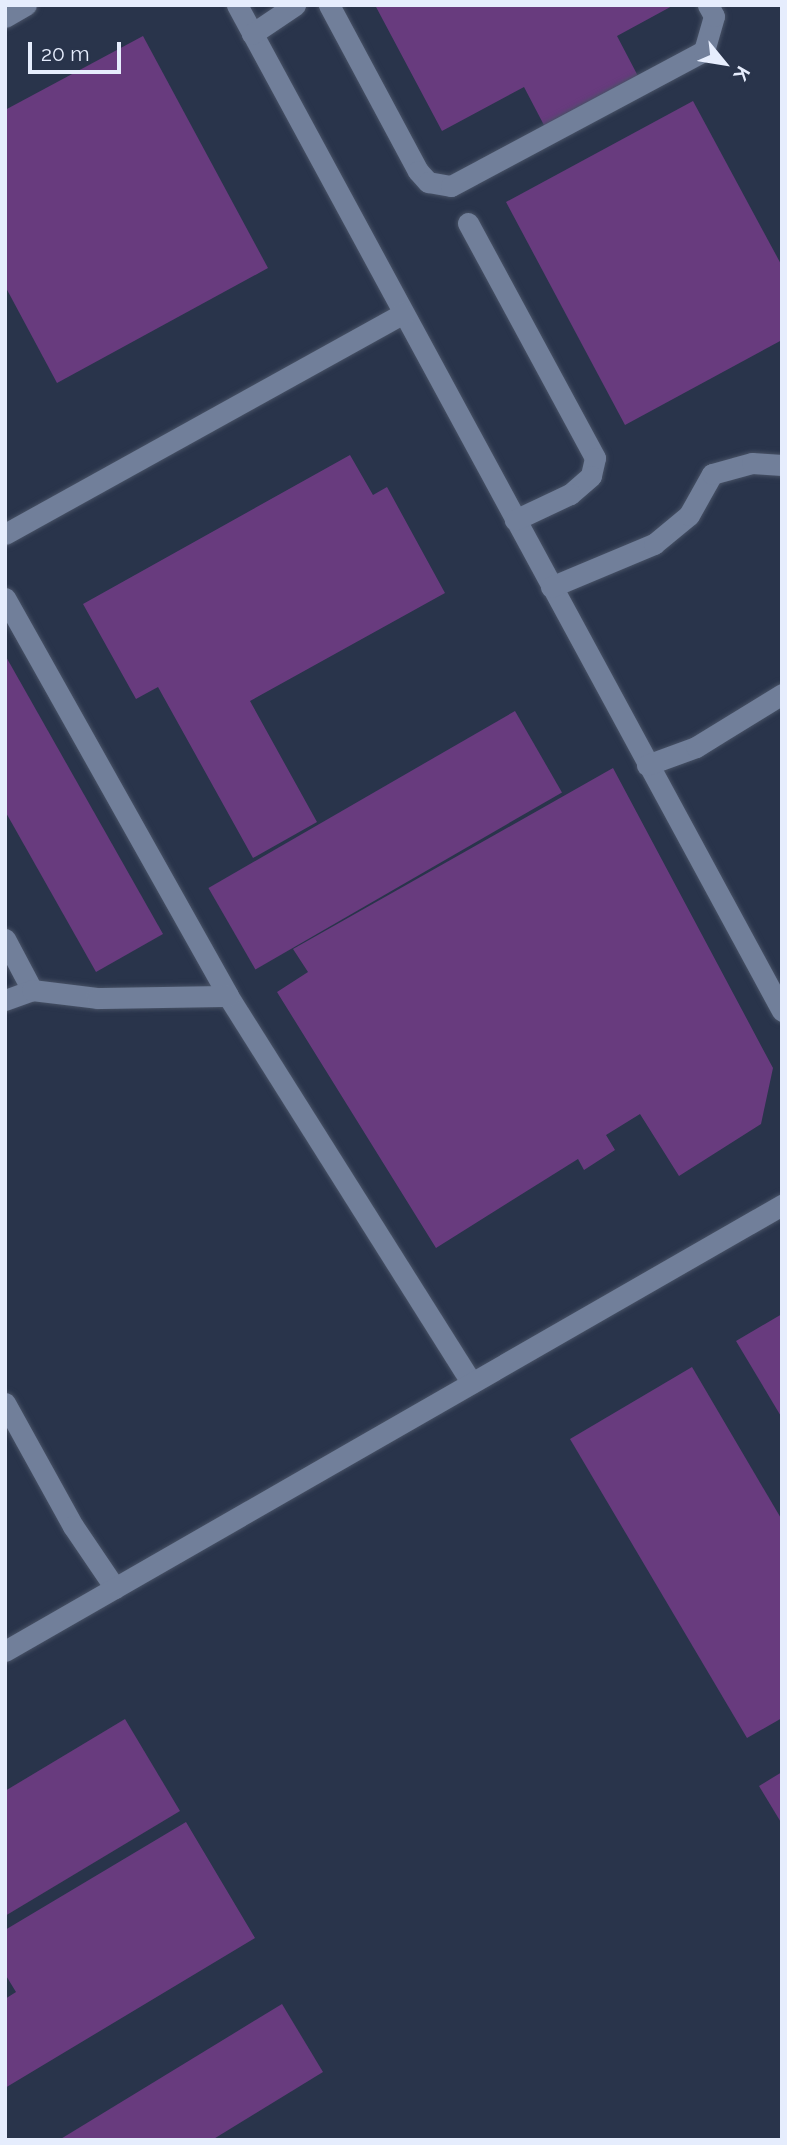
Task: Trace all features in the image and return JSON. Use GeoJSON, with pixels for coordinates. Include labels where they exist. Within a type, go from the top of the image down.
{"type":"FeatureCollection","features":[{"type":"Feature","properties":{"kind":"street"},"geometry":{"type":"LineString","coordinates":[[5,17],[26,5]]}},
{"type":"Feature","properties":{"kind":"street"},"geometry":{"type":"LineString","coordinates":[[237,5],[782,1011]]}},
{"type":"Feature","properties":{"kind":"street"},"geometry":{"type":"LineString","coordinates":[[252,34],[295,5]]}},
{"type":"Feature","properties":{"kind":"street"},"geometry":{"type":"LineString","coordinates":[[329,5],[418,171],[428,182],[451,186],[704,51],[714,16],[708,5]]}},
{"type":"Feature","properties":{"kind":"street"},"geometry":{"type":"LineString","coordinates":[[468,223],[595,458],[591,476],[570,494],[515,520]]}},
{"type":"Feature","properties":{"kind":"street"},"geometry":{"type":"LineString","coordinates":[[5,534],[403,313]]}},
{"type":"Feature","properties":{"kind":"street"},"geometry":{"type":"LineString","coordinates":[[551,587],[654,544],[689,515],[712,474],[752,463],[782,465]]}},
{"type":"Feature","properties":{"kind":"street"},"geometry":{"type":"LineString","coordinates":[[5,598],[228,996],[472,1383]]}},
{"type":"Feature","properties":{"kind":"street"},"geometry":{"type":"LineString","coordinates":[[647,765],[696,747],[782,694]]}},
{"type":"Feature","properties":{"kind":"street"},"geometry":{"type":"LineString","coordinates":[[5,939],[32,990]]}},
{"type":"Feature","properties":{"kind":"street"},"geometry":{"type":"LineString","coordinates":[[5,1000],[32,990],[97,998],[228,996]]}},
{"type":"Feature","properties":{"kind":"street"},"geometry":{"type":"LineString","coordinates":[[5,1651],[782,1205]]}},
{"type":"Feature","properties":{"kind":"street"},"geometry":{"type":"LineString","coordinates":[[5,1403],[74,1526],[115,1588]]}},
{"type":"Feature","properties":{"kind":"building"},"geometry":{"type":"Polygon","coordinates":[[[375,5],[674,5],[617,36],[639,78],[546,129],[524,87],[442,131],[375,5]]]}},
{"type":"Feature","properties":{"kind":"building"},"geometry":{"type":"Polygon","coordinates":[[[143,36],[268,268],[57,383],[5,286],[5,110],[143,36]]]}},
{"type":"Feature","properties":{"kind":"building"},"geometry":{"type":"Polygon","coordinates":[[[693,101],[782,266],[782,340],[625,425],[506,202],[693,101]]]}},
{"type":"Feature","properties":{"kind":"building"},"geometry":{"type":"Polygon","coordinates":[[[350,455],[373,495],[387,487],[445,593],[250,701],[317,822],[253,858],[158,687],[136,699],[83,604],[350,455]]]}},
{"type":"Feature","properties":{"kind":"building"},"geometry":{"type":"Polygon","coordinates":[[[5,655],[163,934],[96,972],[5,811],[5,655]]]}},
{"type":"Feature","properties":{"kind":"building"},"geometry":{"type":"Polygon","coordinates":[[[515,711],[562,792],[255,969],[208,888],[515,711]]]}},
{"type":"Feature","properties":{"kind":"building"},"geometry":{"type":"Polygon","coordinates":[[[613,768],[773,1068],[761,1124],[679,1176],[640,1114],[606,1135],[615,1150],[584,1170],[578,1159],[436,1248],[277,992],[308,972],[293,949],[613,768]]]}},
{"type":"Feature","properties":{"kind":"building"},"geometry":{"type":"Polygon","coordinates":[[[782,1314],[782,1418],[736,1341],[782,1314]]]}},
{"type":"Feature","properties":{"kind":"building"},"geometry":{"type":"Polygon","coordinates":[[[692,1367],[782,1520],[782,1718],[747,1738],[570,1439],[692,1367]]]}},
{"type":"Feature","properties":{"kind":"building"},"geometry":{"type":"Polygon","coordinates":[[[125,1719],[180,1811],[5,1916],[5,1791],[125,1719]]]}},
{"type":"Feature","properties":{"kind":"building"},"geometry":{"type":"Polygon","coordinates":[[[782,1772],[782,1824],[759,1786],[782,1772]]]}},
{"type":"Feature","properties":{"kind":"building"},"geometry":{"type":"Polygon","coordinates":[[[186,1822],[255,1938],[5,2088],[5,1999],[16,1992],[5,1974],[5,1930],[186,1822]]]}},
{"type":"Feature","properties":{"kind":"building"},"geometry":{"type":"Polygon","coordinates":[[[282,2004],[323,2072],[212,2140],[59,2140],[282,2004]]]}}]}
